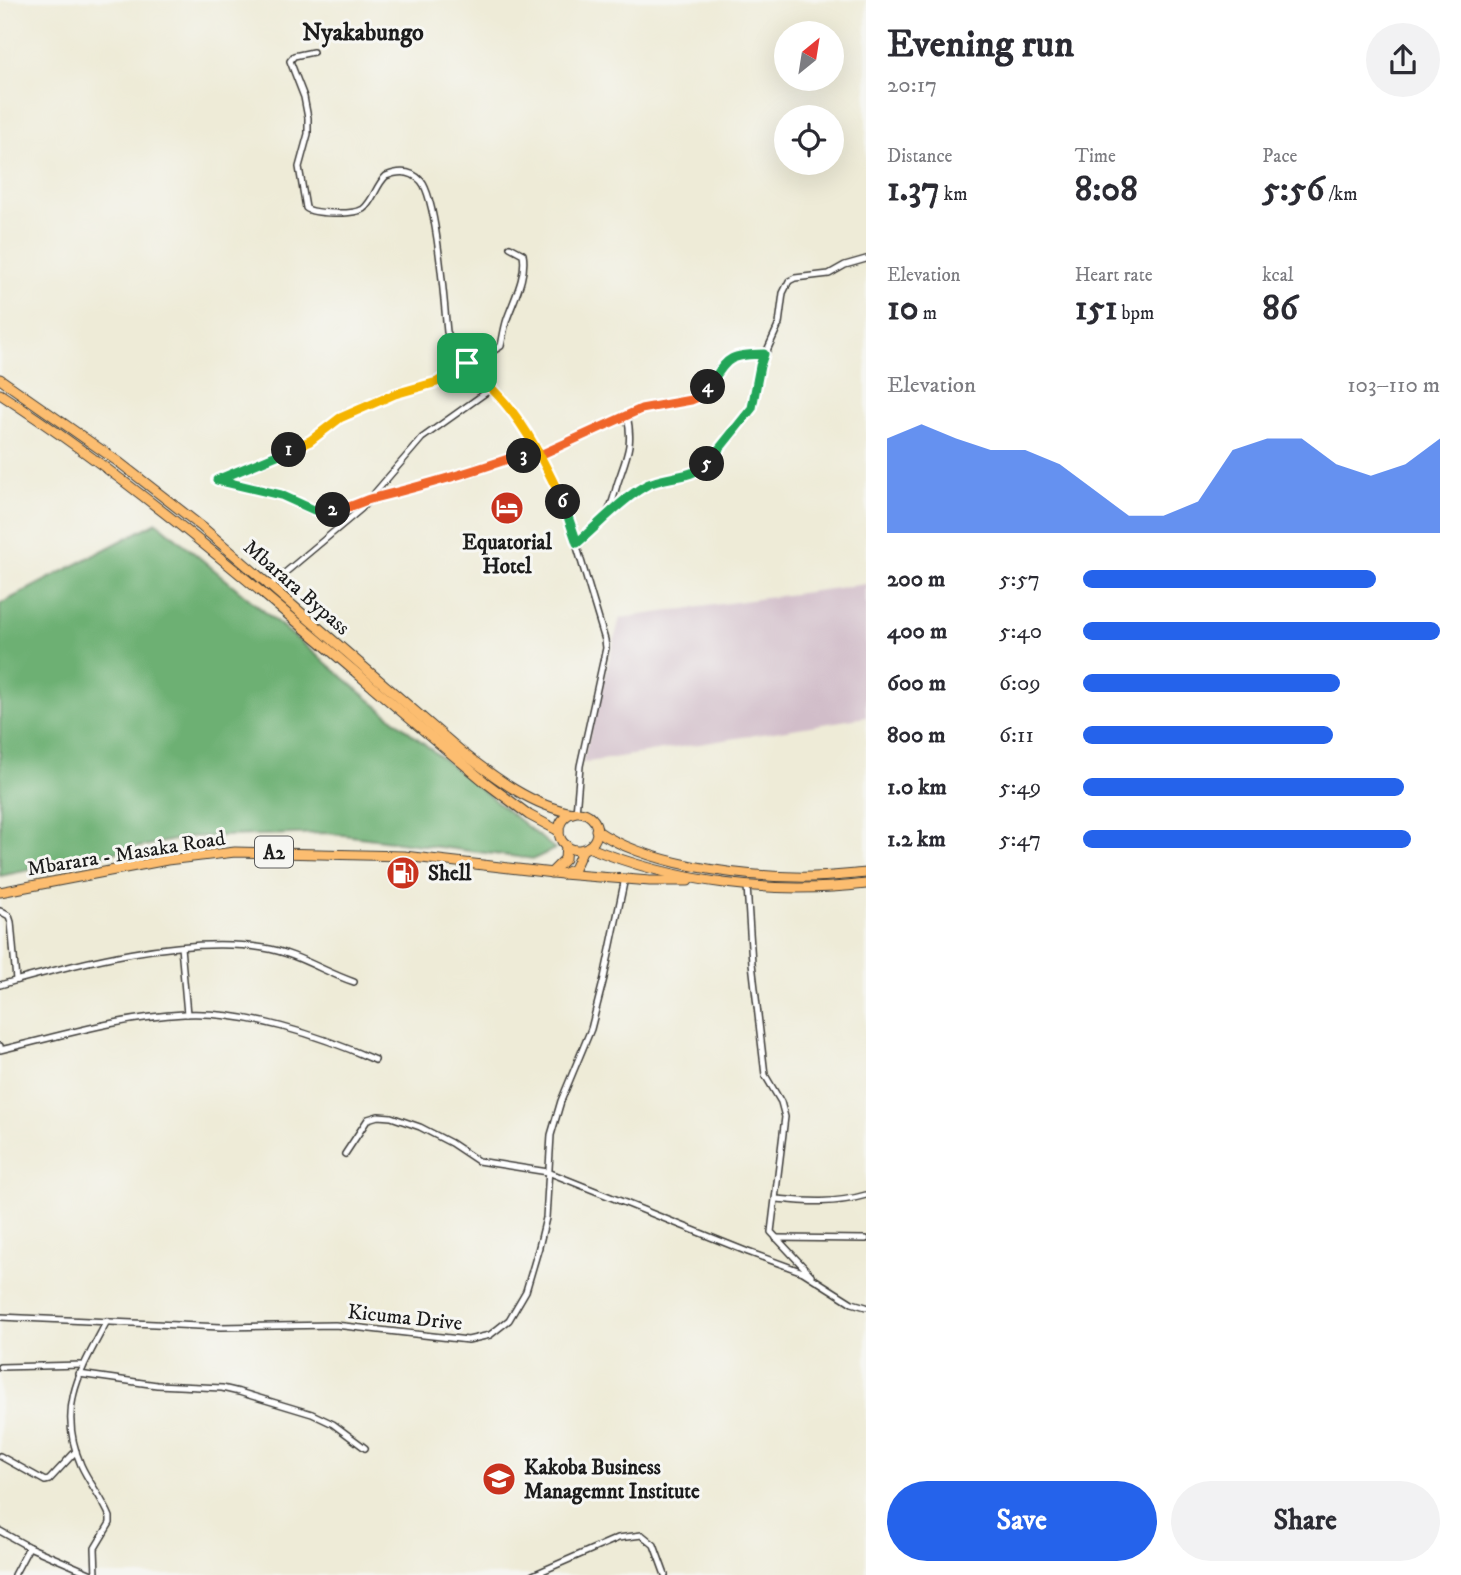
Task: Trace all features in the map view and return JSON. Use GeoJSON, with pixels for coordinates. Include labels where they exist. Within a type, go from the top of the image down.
{"type":"FeatureCollection","features":[{"type":"Feature","properties":{"kind":"main road","name":"Mbarara Bypass"},"geometry":{"type":"LineString","coordinates":[[0,379],[120,463],[202,527],[268,587],[479,765],[529,797],[559,811],[575,813]]}},
{"type":"Feature","properties":{"kind":"main road","name":"Mbarara Bypass"},"geometry":{"type":"LineString","coordinates":[[0,394],[120,477],[188,531],[485,782],[529,814],[559,831]]}},
{"type":"Feature","properties":{"kind":"main road"},"geometry":{"type":"LineString","coordinates":[[575,813],[591,818],[596,830],[595,839],[585,848],[574,869],[556,873],[565,859],[566,845],[559,831],[563,820],[575,813]]}},
{"type":"Feature","properties":{"kind":"main road"},"geometry":{"type":"LineString","coordinates":[[596,830],[636,851],[721,871],[798,877],[866,873]]}},
{"type":"Feature","properties":{"kind":"main road","name":"A2"},"geometry":{"type":"LineString","coordinates":[[566,845],[703,880],[747,886],[830,888],[866,884]]}},
{"type":"Feature","properties":{"kind":"main road","name":"Mbarara - Masaka Road"},"geometry":{"type":"LineString","coordinates":[[0,892],[167,860],[236,852],[404,856],[556,873]]}},
{"type":"Feature","properties":{"kind":"main road"},"geometry":{"type":"LineString","coordinates":[[650,881],[653,877],[652,868]]}},
{"type":"Feature","properties":{"kind":"main road","name":"A2"},"geometry":{"type":"LineString","coordinates":[[556,873],[650,881],[703,880]]}},
{"type":"Feature","properties":{"kind":"street"},"geometry":{"type":"LineString","coordinates":[[313,52],[297,55],[290,61],[309,118],[308,134],[299,167],[306,208],[313,213],[360,211],[386,176],[404,172],[420,179],[433,210],[447,332],[467,363],[524,428],[565,507],[606,648],[580,766],[575,813]]}},
{"type":"Feature","properties":{"kind":"street"},"geometry":{"type":"LineString","coordinates":[[510,247],[523,254],[524,262],[501,346],[437,382],[369,404],[340,418],[310,441],[217,480],[281,495],[314,510],[344,510],[371,498],[444,480],[514,457],[540,455],[626,415],[660,404],[698,397],[718,370],[731,358],[744,354],[764,354]]}},
{"type":"Feature","properties":{"kind":"street"},"geometry":{"type":"LineString","coordinates":[[577,543],[641,488],[656,481],[693,473],[712,459],[752,408],[760,366],[779,324],[783,293],[789,281],[829,274],[845,265],[866,259]]}},
{"type":"Feature","properties":{"kind":"street"},"geometry":{"type":"LineString","coordinates":[[268,587],[371,498],[422,438],[491,389]]}},
{"type":"Feature","properties":{"kind":"street"},"geometry":{"type":"LineString","coordinates":[[601,523],[614,502],[631,447],[626,415]]}},
{"type":"Feature","properties":{"kind":"street","name":"Kicuma Drive"},"geometry":{"type":"LineString","coordinates":[[0,1317],[221,1327],[335,1325],[411,1336],[468,1340],[490,1335],[509,1320],[526,1291],[546,1218],[551,1135],[561,1101],[590,1029],[604,978],[625,878]]}},
{"type":"Feature","properties":{"kind":"street"},"geometry":{"type":"LineString","coordinates":[[747,886],[752,963],[765,1075],[780,1102],[785,1118],[771,1232],[813,1277]]}},
{"type":"Feature","properties":{"kind":"street"},"geometry":{"type":"LineString","coordinates":[[0,911],[9,916],[11,922],[16,980]]}},
{"type":"Feature","properties":{"kind":"street"},"geometry":{"type":"LineString","coordinates":[[0,985],[74,965],[181,947],[210,945],[263,948],[293,955],[354,982]]}},
{"type":"Feature","properties":{"kind":"street"},"geometry":{"type":"LineString","coordinates":[[181,947],[187,1014]]}},
{"type":"Feature","properties":{"kind":"street"},"geometry":{"type":"LineString","coordinates":[[0,1046],[0,1050],[125,1021],[187,1014],[236,1017],[268,1024],[344,1047],[374,1060]]}},
{"type":"Feature","properties":{"kind":"street"},"geometry":{"type":"LineString","coordinates":[[345,1154],[368,1119],[378,1116],[391,1117],[420,1127],[478,1161],[548,1172],[813,1277],[852,1303],[866,1307]]}},
{"type":"Feature","properties":{"kind":"street"},"geometry":{"type":"LineString","coordinates":[[776,1199],[821,1203],[845,1201],[866,1195]]}},
{"type":"Feature","properties":{"kind":"street"},"geometry":{"type":"LineString","coordinates":[[776,1238],[866,1239]]}},
{"type":"Feature","properties":{"kind":"street"},"geometry":{"type":"LineString","coordinates":[[0,1531],[29,1547],[95,1575],[94,1548],[110,1523],[110,1517],[87,1477],[76,1451],[70,1408],[79,1374],[107,1321]]}},
{"type":"Feature","properties":{"kind":"street"},"geometry":{"type":"LineString","coordinates":[[0,1367],[83,1365]]}},
{"type":"Feature","properties":{"kind":"street"},"geometry":{"type":"LineString","coordinates":[[79,1374],[156,1385],[222,1388],[239,1392],[323,1419],[365,1448]]}},
{"type":"Feature","properties":{"kind":"street"},"geometry":{"type":"LineString","coordinates":[[0,1456],[45,1481],[76,1451]]}},
{"type":"Feature","properties":{"kind":"street"},"geometry":{"type":"LineString","coordinates":[[533,1575],[618,1538],[642,1535],[654,1545],[665,1575]]}},
{"type":"Feature","properties":{"kind":"street"},"geometry":{"type":"LineString","coordinates":[[13,1575],[29,1547]]}},
{"type":"Feature","properties":{"kind":"shaded area"},"geometry":{"type":"Polygon","coordinates":[[[866,584],[866,717],[582,763],[620,618],[866,584]]]}},
{"type":"Feature","properties":{"kind":"green space"},"geometry":{"type":"Polygon","coordinates":[[[157,522],[381,709],[555,849],[534,859],[327,833],[188,837],[0,876],[0,604],[157,522]]]}},
{"type":"Feature","properties":{"kind":"place","name":"Equatorial Hotel"},"geometry":{"type":"Point","coordinates":[507,508]}},
{"type":"Feature","properties":{"kind":"place","name":"Shell"},"geometry":{"type":"Point","coordinates":[403,873]}},
{"type":"Feature","properties":{"kind":"place","name":"Kakoba Business Managemnt Institute"},"geometry":{"type":"Point","coordinates":[499,1479]}},
{"type":"Feature","properties":{"kind":"district","name":"Nyakabungo"},"geometry":{"type":"Point","coordinates":[363,32]}},
{"type":"Feature","properties":{"kind":"route"},"geometry":{"type":"LineString","coordinates":[[467,363],[437,382],[369,404],[340,418],[310,441],[217,480],[281,495],[314,510],[344,510],[371,498],[444,480],[514,457],[540,455],[641,409],[691,400],[703,393],[718,370],[731,358],[744,354],[764,354],[752,408],[712,459],[693,473],[656,481],[641,488],[577,543],[565,507],[548,470],[540,455],[536,446],[504,402],[467,363]]}}]}
